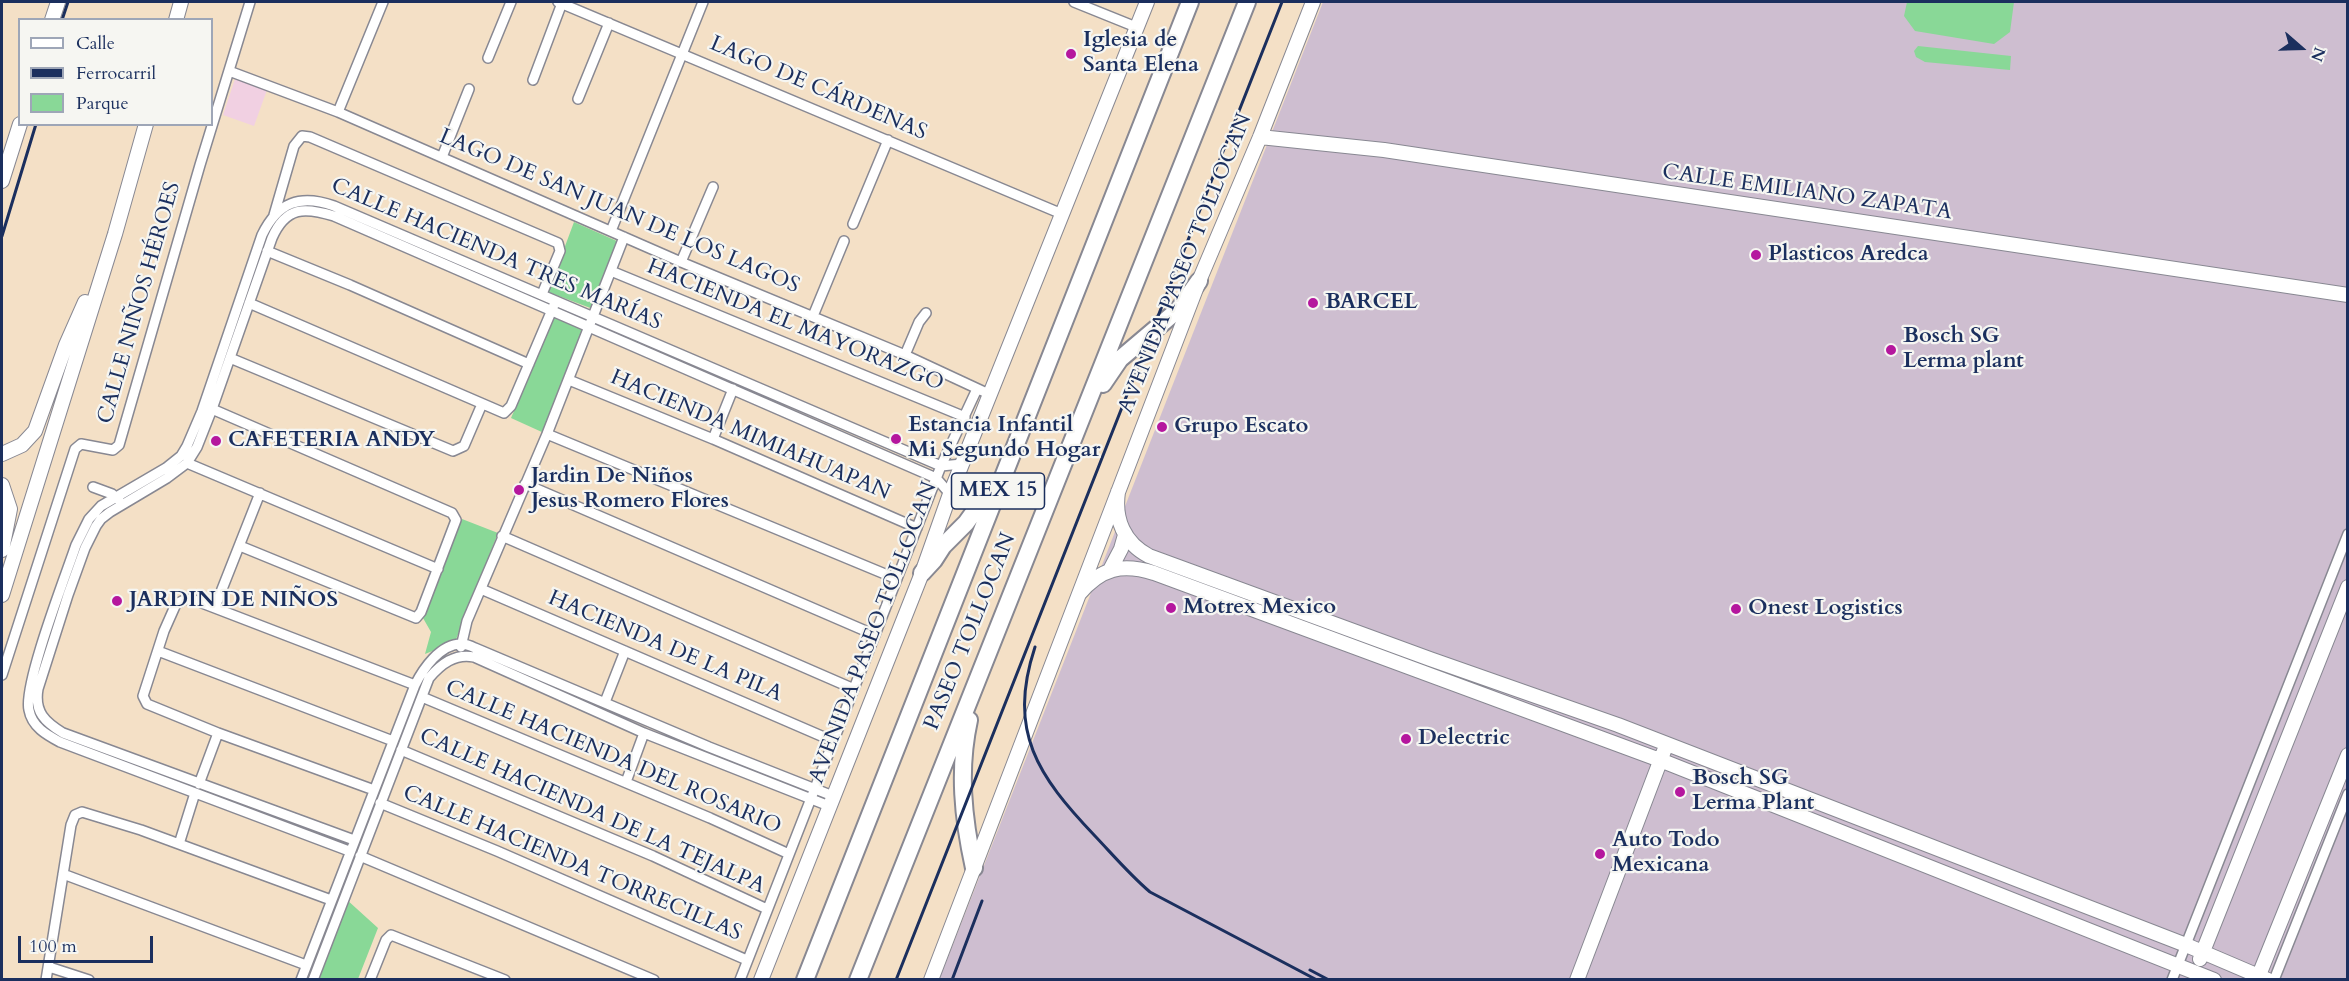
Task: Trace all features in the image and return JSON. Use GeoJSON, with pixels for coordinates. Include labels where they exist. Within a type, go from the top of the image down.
{"type":"FeatureCollection","features":[{"type":"Feature","properties":{"kind":"highway","name":"PASEO TOLLOCAN"},"geometry":{"type":"LineString","coordinates":[[805,980],[1190,2]]}},
{"type":"Feature","properties":{"kind":"highway","name":"PASEO TOLLOCAN"},"geometry":{"type":"LineString","coordinates":[[858,980],[1247,2]]}},
{"type":"Feature","properties":{"kind":"highway"},"geometry":{"type":"LineString","coordinates":[[1085,405],[1095,397],[1116,364],[1179,309],[1199,280]]}},
{"type":"Feature","properties":{"kind":"highway"},"geometry":{"type":"LineString","coordinates":[[922,573],[943,546],[971,517],[1009,462]]}},
{"type":"Feature","properties":{"kind":"highway"},"geometry":{"type":"LineString","coordinates":[[972,691],[962,755],[962,776],[968,840],[974,867]]}},
{"type":"Feature","properties":{"kind":"main road"},"geometry":{"type":"LineString","coordinates":[[53,18],[58,2]]}},
{"type":"Feature","properties":{"kind":"main road"},"geometry":{"type":"LineString","coordinates":[[177,18],[181,2]]}},
{"type":"Feature","properties":{"kind":"main road","name":"AVENIDA PASEO TOLLOCAN"},"geometry":{"type":"LineString","coordinates":[[760,980],[922,573],[950,494],[1147,2]]}},
{"type":"Feature","properties":{"kind":"main road","name":"AVENIDA PASEO TOLLOCAN"},"geometry":{"type":"LineString","coordinates":[[931,980],[1199,280],[1260,137],[1313,2]]}},
{"type":"Feature","properties":{"kind":"main road"},"geometry":{"type":"LineString","coordinates":[[2,181],[19,126]]}},
{"type":"Feature","properties":{"kind":"main road"},"geometry":{"type":"LineString","coordinates":[[2,595],[115,234],[145,126]]}},
{"type":"Feature","properties":{"kind":"main road","name":"CALLE EMILIANO ZAPATA"},"geometry":{"type":"LineString","coordinates":[[1260,137],[1384,150],[2348,295]]}},
{"type":"Feature","properties":{"kind":"main road"},"geometry":{"type":"LineString","coordinates":[[2,454],[22,445],[35,431],[66,345],[115,234]]}},
{"type":"Feature","properties":{"kind":"main road"},"geometry":{"type":"LineString","coordinates":[[2,485],[10,509],[2,550]]}},
{"type":"Feature","properties":{"kind":"main road"},"geometry":{"type":"LineString","coordinates":[[1118,492],[1117,515],[1125,535],[1133,545],[1149,556],[1221,589],[1289,615],[1423,673],[1660,760],[2177,965],[2194,976],[2214,980]]}},
{"type":"Feature","properties":{"kind":"main road"},"geometry":{"type":"LineString","coordinates":[[1110,570],[1121,549],[1125,535]]}},
{"type":"Feature","properties":{"kind":"main road"},"geometry":{"type":"LineString","coordinates":[[1079,594],[1086,586],[1110,570],[1129,567],[1221,589]]}},
{"type":"Feature","properties":{"kind":"main road"},"geometry":{"type":"LineString","coordinates":[[2194,976],[2348,587]]}},
{"type":"Feature","properties":{"kind":"main road"},"geometry":{"type":"LineString","coordinates":[[1289,615],[1430,659],[1667,744],[2186,945],[2261,978],[2348,755]]}},
{"type":"Feature","properties":{"kind":"main road"},"geometry":{"type":"LineString","coordinates":[[1577,980],[1667,744]]}},
{"type":"Feature","properties":{"kind":"street","name":"CALLE NIÑOS HÉROES"},"geometry":{"type":"LineString","coordinates":[[213,123],[249,2]]}},
{"type":"Feature","properties":{"kind":"street"},"geometry":{"type":"LineString","coordinates":[[338,112],[383,2]]}},
{"type":"Feature","properties":{"kind":"street"},"geometry":{"type":"LineString","coordinates":[[488,58],[512,2]]}},
{"type":"Feature","properties":{"kind":"street"},"geometry":{"type":"LineString","coordinates":[[533,80],[560,2]]}},
{"type":"Feature","properties":{"kind":"street","name":"LAGO DE CÁRDENAS"},"geometry":{"type":"LineString","coordinates":[[560,2],[1062,214]]}},
{"type":"Feature","properties":{"kind":"street"},"geometry":{"type":"LineString","coordinates":[[611,231],[703,2]]}},
{"type":"Feature","properties":{"kind":"street"},"geometry":{"type":"LineString","coordinates":[[1074,2],[1136,27]]}},
{"type":"Feature","properties":{"kind":"street"},"geometry":{"type":"LineString","coordinates":[[578,99],[609,23]]}},
{"type":"Feature","properties":{"kind":"street","name":"LAGO DE SAN JUAN DE LOS LAGOS"},"geometry":{"type":"LineString","coordinates":[[229,71],[338,112],[681,262],[905,355],[990,395]]}},
{"type":"Feature","properties":{"kind":"street"},"geometry":{"type":"LineString","coordinates":[[442,157],[469,89]]}},
{"type":"Feature","properties":{"kind":"street","name":"CALLE NIÑOS HÉROES"},"geometry":{"type":"LineString","coordinates":[[2,675],[75,449],[85,444],[113,450],[119,445],[212,126]]}},
{"type":"Feature","properties":{"kind":"street"},"geometry":{"type":"LineString","coordinates":[[274,215],[294,146],[302,136],[310,137],[556,242],[560,245],[560,251],[542,294]]}},
{"type":"Feature","properties":{"kind":"street"},"geometry":{"type":"LineString","coordinates":[[854,224],[888,140]]}},
{"type":"Feature","properties":{"kind":"street"},"geometry":{"type":"LineString","coordinates":[[681,262],[713,187]]}},
{"type":"Feature","properties":{"kind":"street","name":"CALLE HACIENDA TRES MARÍAS"},"geometry":{"type":"LineString","coordinates":[[35,716],[28,702],[32,680],[76,544],[84,527],[95,512],[115,496],[166,468],[181,456],[230,358],[249,303],[262,235],[274,215],[282,208],[302,200],[323,202],[941,466],[963,464]]}},
{"type":"Feature","properties":{"kind":"street","name":"CALLE HACIENDA TRES MARÍAS"},"geometry":{"type":"LineString","coordinates":[[35,716],[38,689],[85,548],[101,519],[187,463],[197,447],[212,409],[217,381],[254,273],[275,231],[284,219],[296,212],[317,211],[344,220],[936,478],[950,494]]}},
{"type":"Feature","properties":{"kind":"street"},"geometry":{"type":"LineString","coordinates":[[462,656],[461,644],[481,589],[547,434],[624,237]]}},
{"type":"Feature","properties":{"kind":"street"},"geometry":{"type":"LineString","coordinates":[[813,316],[844,241]]}},
{"type":"Feature","properties":{"kind":"street"},"geometry":{"type":"LineString","coordinates":[[267,251],[530,364]]}},
{"type":"Feature","properties":{"kind":"street","name":"HACIENDA EL MAYORAZGO"},"geometry":{"type":"LineString","coordinates":[[611,271],[965,417]]}},
{"type":"Feature","properties":{"kind":"street"},"geometry":{"type":"LineString","coordinates":[[249,303],[504,413],[511,406],[556,300]]}},
{"type":"Feature","properties":{"kind":"street"},"geometry":{"type":"LineString","coordinates":[[905,355],[919,322],[926,314]]}},
{"type":"Feature","properties":{"kind":"street"},"geometry":{"type":"LineString","coordinates":[[680,366],[684,356]]}},
{"type":"Feature","properties":{"kind":"street"},"geometry":{"type":"LineString","coordinates":[[230,358],[448,450],[456,450],[464,446],[482,404]]}},
{"type":"Feature","properties":{"kind":"street","name":"HACIENDA MIMIAHUAPAN"},"geometry":{"type":"LineString","coordinates":[[568,380],[713,439],[917,528]]}},
{"type":"Feature","properties":{"kind":"street"},"geometry":{"type":"LineString","coordinates":[[713,439],[733,389]]}},
{"type":"Feature","properties":{"kind":"street"},"geometry":{"type":"LineString","coordinates":[[740,980],[936,478],[977,389]]}},
{"type":"Feature","properties":{"kind":"street"},"geometry":{"type":"LineString","coordinates":[[212,409],[452,513],[456,520],[421,612],[414,618],[240,546]]}},
{"type":"Feature","properties":{"kind":"street"},"geometry":{"type":"LineString","coordinates":[[809,422],[814,411]]}},
{"type":"Feature","properties":{"kind":"street"},"geometry":{"type":"LineString","coordinates":[[547,434],[897,579]]}},
{"type":"Feature","properties":{"kind":"street"},"geometry":{"type":"LineString","coordinates":[[187,463],[438,569]]}},
{"type":"Feature","properties":{"kind":"street"},"geometry":{"type":"LineString","coordinates":[[525,484],[875,635]]}},
{"type":"Feature","properties":{"kind":"street"},"geometry":{"type":"LineString","coordinates":[[93,487],[115,496],[123,504]]}},
{"type":"Feature","properties":{"kind":"street"},"geometry":{"type":"LineString","coordinates":[[215,607],[260,494]]}},
{"type":"Feature","properties":{"kind":"street"},"geometry":{"type":"LineString","coordinates":[[2172,980],[2348,534]]}},
{"type":"Feature","properties":{"kind":"street"},"geometry":{"type":"LineString","coordinates":[[502,536],[854,689]]}},
{"type":"Feature","properties":{"kind":"street","name":"HACIENDA DE LA PILA"},"geometry":{"type":"LineString","coordinates":[[481,589],[833,741]]}},
{"type":"Feature","properties":{"kind":"street"},"geometry":{"type":"LineString","coordinates":[[374,790],[218,733],[147,704],[142,696],[176,604],[186,599],[215,607],[415,685]]}},
{"type":"Feature","properties":{"kind":"street"},"geometry":{"type":"LineString","coordinates":[[313,980],[380,803],[393,741],[415,685],[430,661],[444,651],[461,644],[476,648],[605,702],[812,794]]}},
{"type":"Feature","properties":{"kind":"street"},"geometry":{"type":"LineString","coordinates":[[158,651],[393,741]]}},
{"type":"Feature","properties":{"kind":"street"},"geometry":{"type":"LineString","coordinates":[[605,702],[626,651]]}},
{"type":"Feature","properties":{"kind":"street"},"geometry":{"type":"LineString","coordinates":[[301,980],[374,790],[401,750],[429,678],[450,660],[462,656],[474,657],[644,733],[831,801]]}},
{"type":"Feature","properties":{"kind":"street"},"geometry":{"type":"LineString","coordinates":[[1423,673],[1430,659]]}},
{"type":"Feature","properties":{"kind":"street"},"geometry":{"type":"LineString","coordinates":[[559,694],[562,684]]}},
{"type":"Feature","properties":{"kind":"street","name":"CALLE HACIENDA DEL ROSARIO"},"geometry":{"type":"LineString","coordinates":[[422,697],[626,782],[789,854]]}},
{"type":"Feature","properties":{"kind":"street"},"geometry":{"type":"LineString","coordinates":[[35,716],[63,733],[159,774],[195,793],[349,851]]}},
{"type":"Feature","properties":{"kind":"street"},"geometry":{"type":"LineString","coordinates":[[199,784],[218,733]]}},
{"type":"Feature","properties":{"kind":"street"},"geometry":{"type":"LineString","coordinates":[[626,782],[644,733]]}},
{"type":"Feature","properties":{"kind":"street"},"geometry":{"type":"LineString","coordinates":[[706,757],[709,747]]}},
{"type":"Feature","properties":{"kind":"street","name":"CALLE HACIENDA DE LA TEJALPA"},"geometry":{"type":"LineString","coordinates":[[401,750],[653,856],[767,909]]}},
{"type":"Feature","properties":{"kind":"street"},"geometry":{"type":"LineString","coordinates":[[159,774],[199,784],[354,840]]}},
{"type":"Feature","properties":{"kind":"street"},"geometry":{"type":"LineString","coordinates":[[179,844],[195,793]]}},
{"type":"Feature","properties":{"kind":"street"},"geometry":{"type":"LineString","coordinates":[[2274,980],[2348,794]]}},
{"type":"Feature","properties":{"kind":"street"},"geometry":{"type":"LineString","coordinates":[[246,812],[249,802]]}},
{"type":"Feature","properties":{"kind":"street","name":"CALLE HACIENDA TORRECILLAS"},"geometry":{"type":"LineString","coordinates":[[380,803],[497,851],[747,960]]}},
{"type":"Feature","properties":{"kind":"street"},"geometry":{"type":"LineString","coordinates":[[46,980],[71,825],[75,815],[82,812],[179,844],[331,900]]}},
{"type":"Feature","properties":{"kind":"street"},"geometry":{"type":"LineString","coordinates":[[360,856],[654,980]]}},
{"type":"Feature","properties":{"kind":"street"},"geometry":{"type":"LineString","coordinates":[[63,874],[306,965]]}},
{"type":"Feature","properties":{"kind":"street"},"geometry":{"type":"LineString","coordinates":[[321,927],[332,930]]}},
{"type":"Feature","properties":{"kind":"street"},"geometry":{"type":"LineString","coordinates":[[370,980],[382,947],[390,934],[504,980]]}},
{"type":"Feature","properties":{"kind":"street"},"geometry":{"type":"LineString","coordinates":[[49,967],[89,980]]}},
{"type":"Feature","properties":{"kind":"shaded area"},"geometry":{"type":"Polygon","coordinates":[[[1323,2],[2347,2],[2347,979],[939,980],[1323,2]]]}},
{"type":"Feature","properties":{"kind":"shaded area"},"geometry":{"type":"Polygon","coordinates":[[[235,79],[267,90],[254,126],[223,115],[235,79]]]}},
{"type":"Feature","properties":{"kind":"green space"},"geometry":{"type":"Polygon","coordinates":[[[1907,2],[2014,2],[2010,32],[1994,44],[1915,31],[1904,16],[1907,2]]]}},
{"type":"Feature","properties":{"kind":"green space"},"geometry":{"type":"Polygon","coordinates":[[[1918,46],[2011,56],[2010,70],[1925,62],[1916,57],[1914,51],[1918,46]]]}},
{"type":"Feature","properties":{"kind":"green space"},"geometry":{"type":"Polygon","coordinates":[[[574,222],[619,242],[593,309],[548,292],[574,222]]]}},
{"type":"Feature","properties":{"kind":"green space"},"geometry":{"type":"Polygon","coordinates":[[[556,314],[587,328],[544,433],[511,418],[556,314]]]}},
{"type":"Feature","properties":{"kind":"green space"},"geometry":{"type":"Polygon","coordinates":[[[462,519],[498,533],[455,642],[425,654],[431,632],[423,618],[462,519]]]}},
{"type":"Feature","properties":{"kind":"green space"},"geometry":{"type":"Polygon","coordinates":[[[346,899],[378,928],[358,979],[318,980],[346,899]]]}},
{"type":"Feature","properties":{"kind":"railway"},"geometry":{"type":"LineString","coordinates":[[63,18],[68,2]]}},
{"type":"Feature","properties":{"kind":"railway"},"geometry":{"type":"LineString","coordinates":[[896,980],[1282,2]]}},
{"type":"Feature","properties":{"kind":"railway"},"geometry":{"type":"LineString","coordinates":[[2,236],[35,126]]}},
{"type":"Feature","properties":{"kind":"railway"},"geometry":{"type":"LineString","coordinates":[[1035,647],[1027,677],[1025,704],[1027,728],[1033,751],[1044,772],[1075,814],[1150,892],[1317,980]]}},
{"type":"Feature","properties":{"kind":"railway"},"geometry":{"type":"LineString","coordinates":[[952,980],[982,901]]}},
{"type":"Feature","properties":{"kind":"railway"},"geometry":{"type":"LineString","coordinates":[[1310,970],[1329,980]]}},
{"type":"Feature","properties":{"kind":"place","name":"Iglesia de Santa Elena"},"geometry":{"type":"Point","coordinates":[1071,54]}},
{"type":"Feature","properties":{"kind":"place","name":"Plasticos Aredca"},"geometry":{"type":"Point","coordinates":[1756,255]}},
{"type":"Feature","properties":{"kind":"place","name":"BARCEL"},"geometry":{"type":"Point","coordinates":[1313,303]}},
{"type":"Feature","properties":{"kind":"place","name":"Bosch SG Lerma plant"},"geometry":{"type":"Point","coordinates":[1891,350]}},
{"type":"Feature","properties":{"kind":"place","name":"Grupo Escato"},"geometry":{"type":"Point","coordinates":[1162,427]}},
{"type":"Feature","properties":{"kind":"place","name":"Estancia Infantil Mi Segundo Hogar"},"geometry":{"type":"Point","coordinates":[896,439]}},
{"type":"Feature","properties":{"kind":"place","name":"CAFETERIA ANDY"},"geometry":{"type":"Point","coordinates":[216,441]}},
{"type":"Feature","properties":{"kind":"place","name":"Jardin De Niños Jesus Romero Flores"},"geometry":{"type":"Point","coordinates":[519,490]}},
{"type":"Feature","properties":{"kind":"place","name":"JARDIN DE NIÑOS"},"geometry":{"type":"Point","coordinates":[117,601]}},
{"type":"Feature","properties":{"kind":"place","name":"Motrex Mexico"},"geometry":{"type":"Point","coordinates":[1171,608]}},
{"type":"Feature","properties":{"kind":"place","name":"Onest Logistics"},"geometry":{"type":"Point","coordinates":[1736,609]}},
{"type":"Feature","properties":{"kind":"place","name":"Delectric"},"geometry":{"type":"Point","coordinates":[1406,739]}},
{"type":"Feature","properties":{"kind":"place","name":"Bosch SG Lerma Plant"},"geometry":{"type":"Point","coordinates":[1680,792]}},
{"type":"Feature","properties":{"kind":"place","name":"Auto Todo Mexicana"},"geometry":{"type":"Point","coordinates":[1600,854]}}]}
